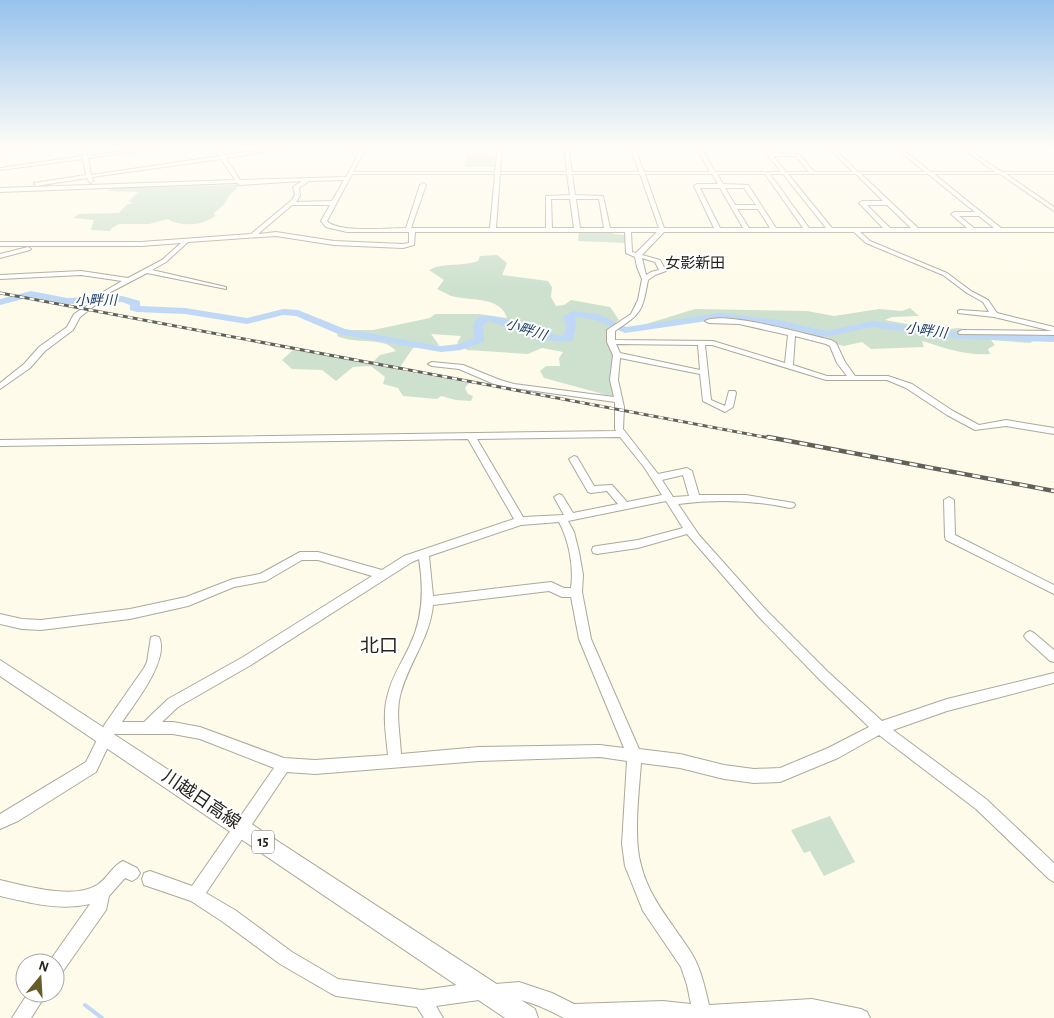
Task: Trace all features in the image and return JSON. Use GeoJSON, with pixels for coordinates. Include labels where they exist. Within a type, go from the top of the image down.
{"type":"FeatureCollection","features":[{"type":"Feature","properties":{"kind":"main road","name":"川越日高線"},"geometry":{"type":"LineString","coordinates":[[0,667],[108,733],[241,827],[526,1018]]}},
{"type":"Feature","properties":{"kind":"street"},"geometry":{"type":"LineString","coordinates":[[293,204],[298,194]]}},
{"type":"Feature","properties":{"kind":"street"},"geometry":{"type":"LineString","coordinates":[[338,194],[324,221],[331,228],[410,230],[1054,230]]}},
{"type":"Feature","properties":{"kind":"street"},"geometry":{"type":"LineString","coordinates":[[0,244],[185,242],[284,235],[334,243],[403,246],[412,244],[410,230],[421,194]]}},
{"type":"Feature","properties":{"kind":"street"},"geometry":{"type":"LineString","coordinates":[[493,230],[496,194]]}},
{"type":"Feature","properties":{"kind":"street"},"geometry":{"type":"LineString","coordinates":[[572,194],[577,230]]}},
{"type":"Feature","properties":{"kind":"street"},"geometry":{"type":"LineString","coordinates":[[649,194],[662,230]]}},
{"type":"Feature","properties":{"kind":"street"},"geometry":{"type":"LineString","coordinates":[[701,194],[718,230]]}},
{"type":"Feature","properties":{"kind":"street"},"geometry":{"type":"LineString","coordinates":[[726,194],[747,230]]}},
{"type":"Feature","properties":{"kind":"street"},"geometry":{"type":"LineString","coordinates":[[751,194],[774,230]]}},
{"type":"Feature","properties":{"kind":"street"},"geometry":{"type":"LineString","coordinates":[[781,194],[808,230]]}},
{"type":"Feature","properties":{"kind":"street"},"geometry":{"type":"LineString","coordinates":[[801,194],[830,230]]}},
{"type":"Feature","properties":{"kind":"street"},"geometry":{"type":"LineString","coordinates":[[879,194],[916,230]]}},
{"type":"Feature","properties":{"kind":"street"},"geometry":{"type":"LineString","coordinates":[[955,194],[1000,230]]}},
{"type":"Feature","properties":{"kind":"street"},"geometry":{"type":"LineString","coordinates":[[1031,194],[1054,209]]}},
{"type":"Feature","properties":{"kind":"street"},"geometry":{"type":"LineString","coordinates":[[548,230],[548,196],[601,197],[607,230]]}},
{"type":"Feature","properties":{"kind":"street"},"geometry":{"type":"LineString","coordinates":[[252,236],[276,214],[293,204],[333,203]]}},
{"type":"Feature","properties":{"kind":"street"},"geometry":{"type":"LineString","coordinates":[[888,203],[862,203],[888,230]]}},
{"type":"Feature","properties":{"kind":"street"},"geometry":{"type":"LineString","coordinates":[[734,207],[759,207]]}},
{"type":"Feature","properties":{"kind":"street"},"geometry":{"type":"LineString","coordinates":[[973,230],[954,214],[980,214]]}},
{"type":"Feature","properties":{"kind":"street"},"geometry":{"type":"LineString","coordinates":[[628,230],[629,252],[658,261],[663,271],[653,273],[645,279]]}},
{"type":"Feature","properties":{"kind":"street"},"geometry":{"type":"LineString","coordinates":[[638,254],[662,230]]}},
{"type":"Feature","properties":{"kind":"street"},"geometry":{"type":"LineString","coordinates":[[855,230],[868,242],[945,274],[969,292],[986,301],[994,315]]}},
{"type":"Feature","properties":{"kind":"street"},"geometry":{"type":"LineString","coordinates":[[0,387],[27,366],[42,349],[70,328],[77,316],[113,288],[164,261],[185,242]]}},
{"type":"Feature","properties":{"kind":"street"},"geometry":{"type":"LineString","coordinates":[[0,256],[42,245]]}},
{"type":"Feature","properties":{"kind":"street"},"geometry":{"type":"LineString","coordinates":[[638,254],[645,279],[641,300],[634,315],[614,328],[611,342],[617,355],[614,380],[619,400],[618,423],[621,434],[651,477],[670,499],[689,530],[762,613],[824,676],[880,728],[981,804],[1054,874]]}},
{"type":"Feature","properties":{"kind":"street"},"geometry":{"type":"LineString","coordinates":[[149,270],[224,288]]}},
{"type":"Feature","properties":{"kind":"street"},"geometry":{"type":"LineString","coordinates":[[0,277],[81,274],[130,280]]}},
{"type":"Feature","properties":{"kind":"street"},"geometry":{"type":"LineString","coordinates":[[960,312],[994,315],[1054,329]]}},
{"type":"Feature","properties":{"kind":"street"},"geometry":{"type":"LineString","coordinates":[[709,321],[728,320],[760,324],[791,335],[828,342],[833,345],[841,363],[853,378]]}},
{"type":"Feature","properties":{"kind":"street"},"geometry":{"type":"LineString","coordinates":[[962,332],[1054,333]]}},
{"type":"Feature","properties":{"kind":"street"},"geometry":{"type":"LineString","coordinates":[[789,365],[791,335]]}},
{"type":"Feature","properties":{"kind":"street"},"geometry":{"type":"LineString","coordinates":[[611,342],[657,344],[701,342],[739,350],[826,378],[878,377],[909,386],[968,424],[978,428],[1006,424],[1054,431]]}},
{"type":"Feature","properties":{"kind":"street"},"geometry":{"type":"LineString","coordinates":[[701,342],[707,401],[725,409],[729,407],[732,393]]}},
{"type":"Feature","properties":{"kind":"street"},"geometry":{"type":"LineString","coordinates":[[617,355],[704,373]]}},
{"type":"Feature","properties":{"kind":"street"},"geometry":{"type":"LineString","coordinates":[[432,364],[460,367],[497,382],[514,386],[619,400]]}},
{"type":"Feature","properties":{"kind":"street"},"geometry":{"type":"LineString","coordinates":[[0,443],[621,434]]}},
{"type":"Feature","properties":{"kind":"street"},"geometry":{"type":"LineString","coordinates":[[471,436],[520,521]]}},
{"type":"Feature","properties":{"kind":"street"},"geometry":{"type":"LineString","coordinates":[[574,459],[591,490],[609,487],[624,505]]}},
{"type":"Feature","properties":{"kind":"street"},"geometry":{"type":"LineString","coordinates":[[651,477],[687,471],[695,498]]}},
{"type":"Feature","properties":{"kind":"street"},"geometry":{"type":"LineString","coordinates":[[559,497],[574,552],[578,574],[576,592],[585,639],[634,754],[630,844],[634,866],[649,906],[687,962],[696,985],[702,1016]]}},
{"type":"Feature","properties":{"kind":"street"},"geometry":{"type":"LineString","coordinates":[[148,727],[173,703],[247,661],[408,559],[520,521],[566,518],[624,505],[695,498],[765,499],[790,505]]}},
{"type":"Feature","properties":{"kind":"street"},"geometry":{"type":"LineString","coordinates":[[949,500],[950,536],[1054,590]]}},
{"type":"Feature","properties":{"kind":"street"},"geometry":{"type":"LineString","coordinates":[[597,550],[638,544],[689,530]]}},
{"type":"Feature","properties":{"kind":"street"},"geometry":{"type":"LineString","coordinates":[[395,760],[392,711],[394,695],[422,629],[427,575],[423,554]]}},
{"type":"Feature","properties":{"kind":"street"},"geometry":{"type":"LineString","coordinates":[[0,619],[22,624],[41,625],[130,614],[188,601],[233,583],[262,578],[300,556],[318,556],[383,575]]}},
{"type":"Feature","properties":{"kind":"street"},"geometry":{"type":"LineString","coordinates":[[426,601],[551,586],[562,592],[576,592]]}},
{"type":"Feature","properties":{"kind":"street"},"geometry":{"type":"LineString","coordinates":[[1030,636],[1054,657]]}},
{"type":"Feature","properties":{"kind":"street"},"geometry":{"type":"LineString","coordinates":[[0,822],[13,816],[91,767],[108,733],[148,672],[153,662],[155,641]]}},
{"type":"Feature","properties":{"kind":"street"},"geometry":{"type":"LineString","coordinates":[[108,733],[148,727],[174,728],[200,733],[284,765],[315,767],[395,760],[554,751],[600,751],[680,760],[724,772],[754,776],[780,775],[833,753],[880,728],[947,705],[1054,678]]}},
{"type":"Feature","properties":{"kind":"street"},"geometry":{"type":"LineString","coordinates":[[195,895],[284,765]]}},
{"type":"Feature","properties":{"kind":"street"},"geometry":{"type":"LineString","coordinates":[[0,888],[52,899],[75,899],[102,892],[125,869]]}},
{"type":"Feature","properties":{"kind":"street"},"geometry":{"type":"LineString","coordinates":[[150,879],[195,895],[229,916],[286,958],[336,986],[422,999],[486,992],[519,991],[552,1002],[573,1013],[663,1010],[702,1016],[812,1008],[861,1018]]}},
{"type":"Feature","properties":{"kind":"street"},"geometry":{"type":"LineString","coordinates":[[65,954],[100,904],[102,892]]}},
{"type":"Feature","properties":{"kind":"street"},"geometry":{"type":"LineString","coordinates":[[422,999],[434,1018]]}},
{"type":"Feature","properties":{"kind":"street"},"geometry":{"type":"LineString","coordinates":[[21,1018],[31,1003]]}},
{"type":"Feature","properties":{"kind":"green space"},"geometry":{"type":"Polygon","coordinates":[[[136,194],[231,194],[224,205],[213,214],[216,215],[200,223],[180,224],[168,219],[149,224],[119,224],[110,231],[91,230],[94,220],[73,218],[79,214],[119,213],[126,205],[134,202],[128,202],[136,194]]]}},
{"type":"Feature","properties":{"kind":"green space"},"geometry":{"type":"Polygon","coordinates":[[[579,231],[613,231],[613,234],[626,235],[626,243],[578,241],[579,231]]]}},
{"type":"Feature","properties":{"kind":"green space"},"geometry":{"type":"Polygon","coordinates":[[[497,255],[507,263],[502,275],[548,281],[552,287],[551,297],[556,306],[564,305],[571,300],[610,307],[619,320],[606,331],[614,355],[614,397],[544,378],[540,371],[546,366],[560,366],[559,358],[563,352],[542,348],[528,354],[467,350],[457,343],[461,336],[431,334],[439,345],[413,348],[398,370],[469,383],[465,388],[468,394],[473,396],[471,401],[441,396],[437,399],[403,396],[398,388],[383,384],[385,377],[371,366],[353,367],[336,381],[322,370],[292,369],[282,360],[293,350],[355,361],[374,361],[380,355],[396,351],[391,346],[377,342],[344,339],[337,336],[338,333],[344,330],[373,330],[430,318],[435,314],[479,314],[507,318],[504,311],[492,303],[451,296],[437,289],[444,280],[429,270],[441,266],[472,263],[478,261],[480,256],[497,255]]]}},
{"type":"Feature","properties":{"kind":"green space"},"geometry":{"type":"Polygon","coordinates":[[[910,308],[919,316],[892,317],[885,320],[940,330],[958,328],[989,334],[1039,336],[1030,343],[991,340],[995,345],[988,349],[990,354],[972,354],[922,341],[924,347],[871,349],[862,342],[844,346],[792,334],[761,323],[725,318],[675,321],[633,328],[695,309],[807,311],[834,316],[879,309],[902,311],[910,308]]]}},
{"type":"Feature","properties":{"kind":"green space"},"geometry":{"type":"Polygon","coordinates":[[[830,816],[855,862],[824,876],[810,851],[804,853],[791,830],[830,816]]]}},
{"type":"Feature","properties":{"kind":"waterway","name":"小畔川"},"geometry":{"type":"LineString","coordinates":[[0,302],[31,294],[67,301],[122,299],[136,303],[134,308],[137,309],[185,311],[247,321],[283,312],[298,313],[342,332],[441,349],[461,347],[480,340],[478,325],[482,319],[490,318],[547,338],[568,340],[571,328],[568,316],[574,314],[598,317],[625,330],[721,316],[778,323],[826,334],[872,324],[961,336],[1054,339]]}},
{"type":"Feature","properties":{"kind":"waterway"},"geometry":{"type":"LineString","coordinates":[[85,1005],[102,1018]]}},
{"type":"Feature","properties":{"kind":"railway"},"geometry":{"type":"LineString","coordinates":[[0,293],[775,439]]}},
{"type":"Feature","properties":{"kind":"railway"},"geometry":{"type":"LineString","coordinates":[[768,437],[1054,491]]}},
{"type":"Feature","properties":{"kind":"district","name":"女影新田"},"geometry":{"type":"Point","coordinates":[695,263]}},
{"type":"Feature","properties":{"kind":"district","name":"北口"},"geometry":{"type":"Point","coordinates":[379,646]}}]}
